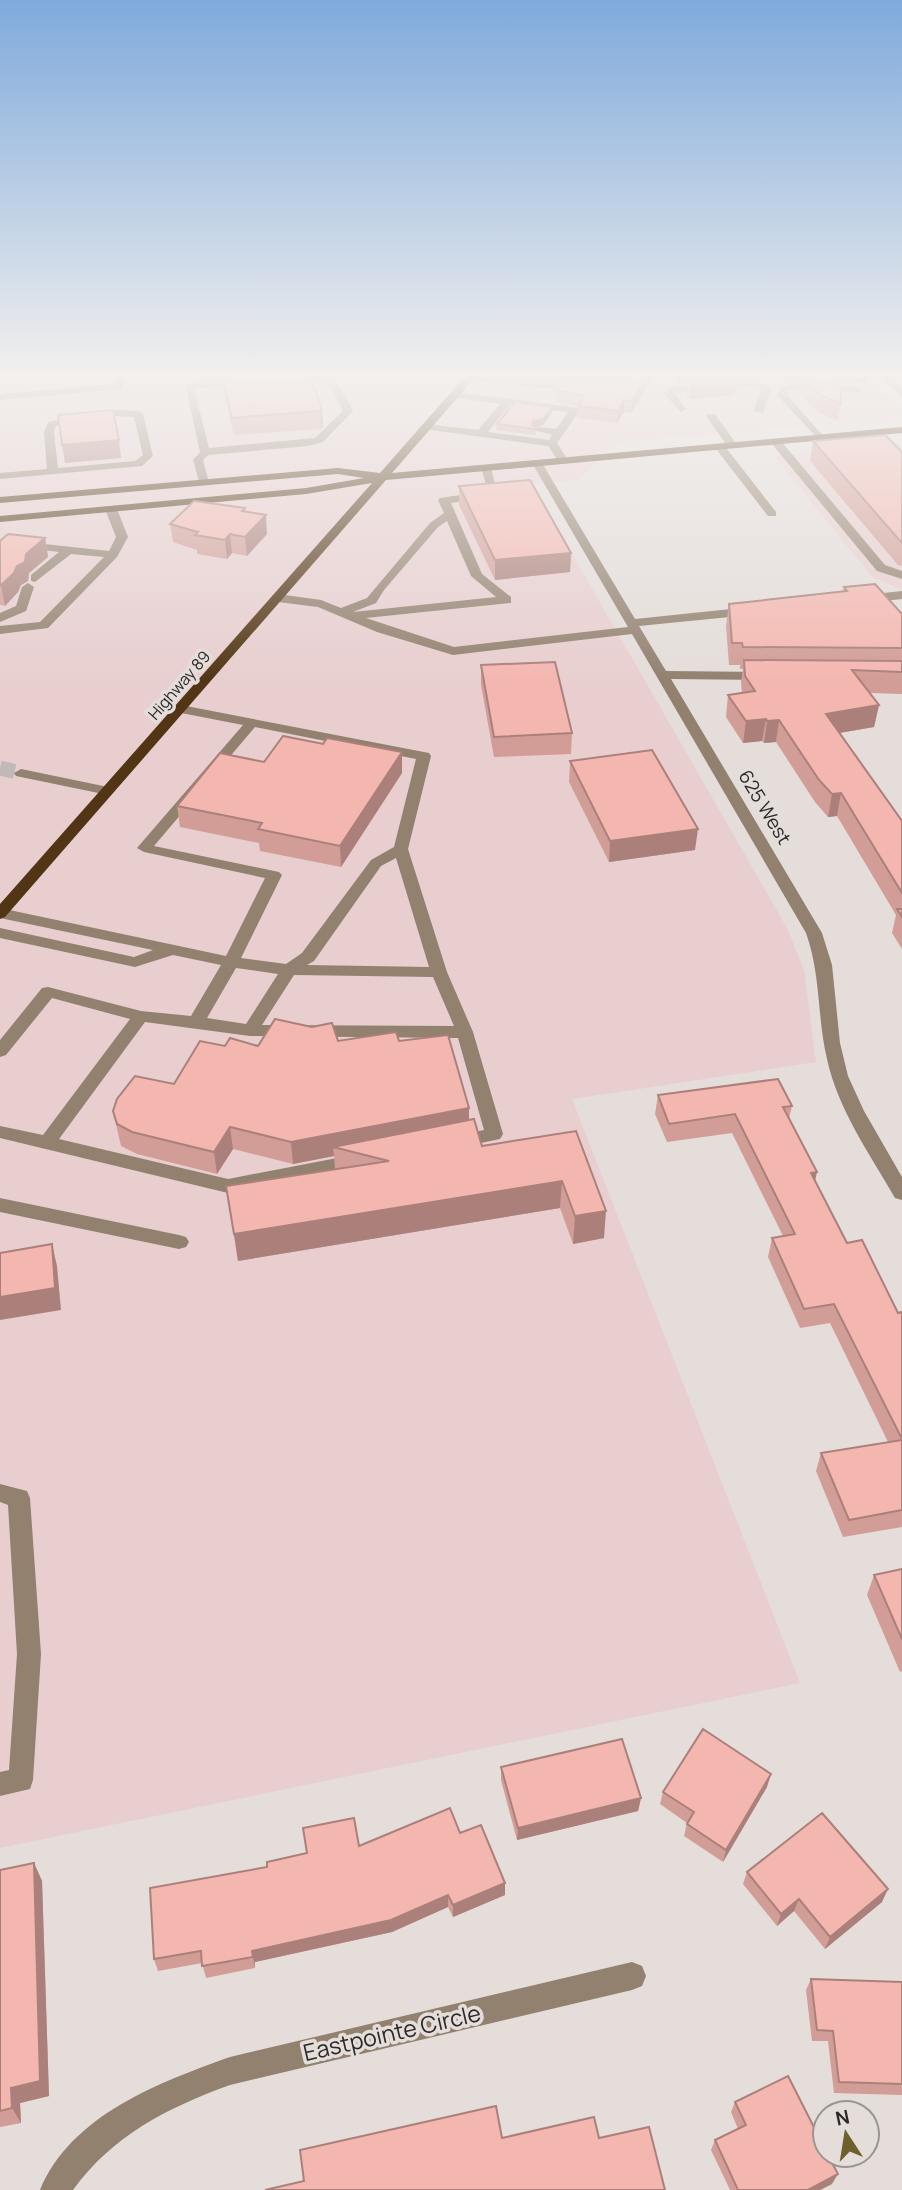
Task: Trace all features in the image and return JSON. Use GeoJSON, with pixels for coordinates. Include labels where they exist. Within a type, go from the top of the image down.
{"type":"FeatureCollection","features":[{"type":"Feature","properties":{"kind":"main road"},"geometry":{"type":"LineString","coordinates":[[0,500],[275,476]]}},
{"type":"Feature","properties":{"kind":"main road"},"geometry":{"type":"LineString","coordinates":[[377,476],[383,477]]}},
{"type":"Feature","properties":{"kind":"main road"},"geometry":{"type":"LineString","coordinates":[[0,519],[313,491],[392,476]]}},
{"type":"Feature","properties":{"kind":"main road","name":"Highway 89"},"geometry":{"type":"LineString","coordinates":[[0,913],[383,477]]}},
{"type":"Feature","properties":{"kind":"street"},"geometry":{"type":"LineString","coordinates":[[202,476],[204,482]]}},
{"type":"Feature","properties":{"kind":"street"},"geometry":{"type":"LineString","coordinates":[[346,614],[508,600],[477,576],[444,500],[494,494],[489,476]]}},
{"type":"Feature","properties":{"kind":"street","name":"625 West"},"geometry":{"type":"LineString","coordinates":[[545,476],[814,933],[827,971],[836,1062],[851,1100],[902,1193]]}},
{"type":"Feature","properties":{"kind":"street"},"geometry":{"type":"LineString","coordinates":[[743,476],[772,514]]}},
{"type":"Feature","properties":{"kind":"street"},"geometry":{"type":"LineString","coordinates":[[804,476],[881,568],[902,575]]}},
{"type":"Feature","properties":{"kind":"street"},"geometry":{"type":"LineString","coordinates":[[0,629],[44,625],[113,555],[122,537],[111,509]]}},
{"type":"Feature","properties":{"kind":"street"},"geometry":{"type":"LineString","coordinates":[[346,614],[372,600],[379,588],[434,525],[450,514]]}},
{"type":"Feature","properties":{"kind":"street"},"geometry":{"type":"LineString","coordinates":[[0,548],[26,545],[113,555]]}},
{"type":"Feature","properties":{"kind":"street"},"geometry":{"type":"LineString","coordinates":[[0,618],[22,608],[32,582],[70,549]]}},
{"type":"Feature","properties":{"kind":"street"},"geometry":{"type":"LineString","coordinates":[[847,601],[902,595]]}},
{"type":"Feature","properties":{"kind":"street"},"geometry":{"type":"LineString","coordinates":[[278,598],[321,604],[381,629],[453,651],[764,610]]}},
{"type":"Feature","properties":{"kind":"street"},"geometry":{"type":"LineString","coordinates":[[662,675],[781,676]]}},
{"type":"Feature","properties":{"kind":"street"},"geometry":{"type":"LineString","coordinates":[[181,709],[424,756],[401,849],[439,972],[465,1032],[494,1134],[441,1145]]}},
{"type":"Feature","properties":{"kind":"street"},"geometry":{"type":"LineString","coordinates":[[196,1022],[231,962],[274,875],[144,848],[252,723]]}},
{"type":"Feature","properties":{"kind":"street"},"geometry":{"type":"LineString","coordinates":[[21,773],[108,791]]}},
{"type":"Feature","properties":{"kind":"street"},"geometry":{"type":"LineString","coordinates":[[250,1030],[289,971],[308,957],[376,863],[401,849]]}},
{"type":"Feature","properties":{"kind":"street"},"geometry":{"type":"LineString","coordinates":[[0,913],[231,962],[289,971],[439,972]]}},
{"type":"Feature","properties":{"kind":"street"},"geometry":{"type":"LineString","coordinates":[[0,933],[135,962],[173,949]]}},
{"type":"Feature","properties":{"kind":"street"},"geometry":{"type":"LineString","coordinates":[[0,1051],[48,992],[141,1016],[250,1030],[465,1032]]}},
{"type":"Feature","properties":{"kind":"street"},"geometry":{"type":"LineString","coordinates":[[47,1142],[141,1016]]}},
{"type":"Feature","properties":{"kind":"street"},"geometry":{"type":"LineString","coordinates":[[0,1132],[228,1186],[374,1158]]}},
{"type":"Feature","properties":{"kind":"street"},"geometry":{"type":"LineString","coordinates":[[0,1205],[179,1242]]}},
{"type":"Feature","properties":{"kind":"street"},"geometry":{"type":"LineString","coordinates":[[0,1493],[19,1497],[29,1654],[21,1780],[0,1784]]}},
{"type":"Feature","properties":{"kind":"street","name":"Eastpointe Circle"},"geometry":{"type":"LineString","coordinates":[[55,2190],[102,2134],[127,2115],[230,2071],[632,1976]]}},
{"type":"Feature","properties":{"kind":"shaded area"},"geometry":{"type":"Polygon","coordinates":[[[0,476],[582,476],[578,480],[532,484],[787,928],[804,970],[816,1062],[572,1099],[800,1683],[0,1848],[0,476]]]}},
{"type":"Feature","properties":{"kind":"shaded area"},"geometry":{"type":"Polygon","coordinates":[[[790,476],[902,476],[902,589],[873,578],[790,476]]]}},
{"type":"Feature","properties":{"kind":"building"},"geometry":{"type":"Polygon","coordinates":[[[844,476],[902,476],[902,543],[844,476]]]}},
{"type":"Feature","properties":{"kind":"building"},"geometry":{"type":"Polygon","coordinates":[[[530,480],[571,553],[495,560],[459,486],[530,480]]]}},
{"type":"Feature","properties":{"kind":"building"},"geometry":{"type":"Polygon","coordinates":[[[194,501],[245,508],[242,511],[266,515],[245,537],[230,534],[225,540],[195,535],[198,532],[170,524],[194,501]]]}},
{"type":"Feature","properties":{"kind":"building"},"geometry":{"type":"Polygon","coordinates":[[[8,534],[45,538],[26,554],[25,562],[17,566],[14,573],[0,586],[0,541],[8,534]]]}},
{"type":"Feature","properties":{"kind":"building"},"geometry":{"type":"Polygon","coordinates":[[[875,584],[902,613],[902,648],[743,647],[742,643],[732,643],[729,604],[847,591],[844,587],[875,584]]]}},
{"type":"Feature","properties":{"kind":"building"},"geometry":{"type":"Polygon","coordinates":[[[744,660],[902,661],[902,672],[852,670],[879,705],[826,714],[902,821],[902,893],[841,793],[832,794],[819,780],[779,720],[746,721],[728,695],[755,691],[745,676],[744,660]]]}},
{"type":"Feature","properties":{"kind":"building"},"geometry":{"type":"Polygon","coordinates":[[[555,662],[572,733],[494,737],[481,665],[555,662]]]}},
{"type":"Feature","properties":{"kind":"building"},"geometry":{"type":"Polygon","coordinates":[[[283,736],[323,744],[327,738],[402,752],[340,846],[258,829],[262,823],[177,806],[220,753],[264,762],[283,736]]]}},
{"type":"Feature","properties":{"kind":"building"},"geometry":{"type":"Polygon","coordinates":[[[652,750],[698,829],[610,841],[570,761],[652,750]]]}},
{"type":"Feature","properties":{"kind":"building"},"geometry":{"type":"Polygon","coordinates":[[[275,1019],[312,1027],[332,1023],[338,1041],[396,1032],[399,1041],[448,1035],[469,1108],[291,1142],[230,1127],[214,1152],[132,1132],[117,1124],[113,1111],[117,1099],[135,1076],[174,1084],[200,1041],[225,1046],[230,1038],[258,1046],[275,1019]]]}},
{"type":"Feature","properties":{"kind":"building"},"geometry":{"type":"Polygon","coordinates":[[[778,1079],[792,1106],[783,1107],[817,1172],[811,1173],[847,1243],[862,1240],[898,1313],[902,1314],[902,1439],[834,1304],[804,1309],[772,1238],[795,1234],[735,1114],[669,1124],[658,1095],[778,1079]]]}},
{"type":"Feature","properties":{"kind":"building"},"geometry":{"type":"Polygon","coordinates":[[[474,1119],[482,1146],[576,1131],[606,1211],[575,1216],[562,1181],[234,1234],[226,1186],[389,1161],[333,1147],[474,1119]]]}},
{"type":"Feature","properties":{"kind":"building"},"geometry":{"type":"Polygon","coordinates":[[[52,1244],[55,1288],[0,1297],[0,1253],[52,1244]]]}},
{"type":"Feature","properties":{"kind":"building"},"geometry":{"type":"Polygon","coordinates":[[[902,1440],[902,1510],[849,1520],[821,1453],[902,1440]]]}},
{"type":"Feature","properties":{"kind":"building"},"geometry":{"type":"Polygon","coordinates":[[[902,1569],[902,1639],[874,1575],[902,1569]]]}},
{"type":"Feature","properties":{"kind":"building"},"geometry":{"type":"Polygon","coordinates":[[[703,1729],[771,1774],[726,1850],[687,1824],[694,1812],[663,1792],[703,1729]]]}},
{"type":"Feature","properties":{"kind":"building"},"geometry":{"type":"Polygon","coordinates":[[[622,1739],[641,1798],[518,1828],[501,1767],[622,1739]]]}},
{"type":"Feature","properties":{"kind":"building"},"geometry":{"type":"Polygon","coordinates":[[[450,1808],[460,1833],[481,1825],[505,1883],[453,1905],[448,1895],[391,1920],[252,1951],[253,1957],[202,1966],[201,1951],[154,1959],[150,1888],[267,1867],[267,1862],[307,1853],[303,1828],[354,1818],[359,1846],[450,1808]]]}},
{"type":"Feature","properties":{"kind":"building"},"geometry":{"type":"Polygon","coordinates":[[[822,1813],[888,1889],[830,1937],[799,1899],[781,1914],[747,1872],[822,1813]]]}},
{"type":"Feature","properties":{"kind":"building"},"geometry":{"type":"Polygon","coordinates":[[[34,1863],[40,2081],[11,2088],[12,2108],[0,2111],[0,1870],[34,1863]]]}},
{"type":"Feature","properties":{"kind":"building"},"geometry":{"type":"Polygon","coordinates":[[[811,1979],[902,1982],[902,2084],[839,2082],[833,2031],[817,2030],[811,1979]]]}},
{"type":"Feature","properties":{"kind":"building"},"geometry":{"type":"Polygon","coordinates":[[[788,2076],[811,2121],[811,2169],[835,2169],[838,2174],[808,2190],[738,2190],[715,2140],[746,2125],[735,2102],[788,2076]]]}},
{"type":"Feature","properties":{"kind":"building"},"geometry":{"type":"Polygon","coordinates":[[[496,2106],[502,2138],[594,2117],[599,2138],[649,2127],[665,2190],[265,2190],[304,2181],[300,2150],[496,2106]]]}},
{"type":"Feature","properties":{"kind":"tunnel"},"geometry":{"type":"LineString","coordinates":[[0,768],[21,773]]}}]}
